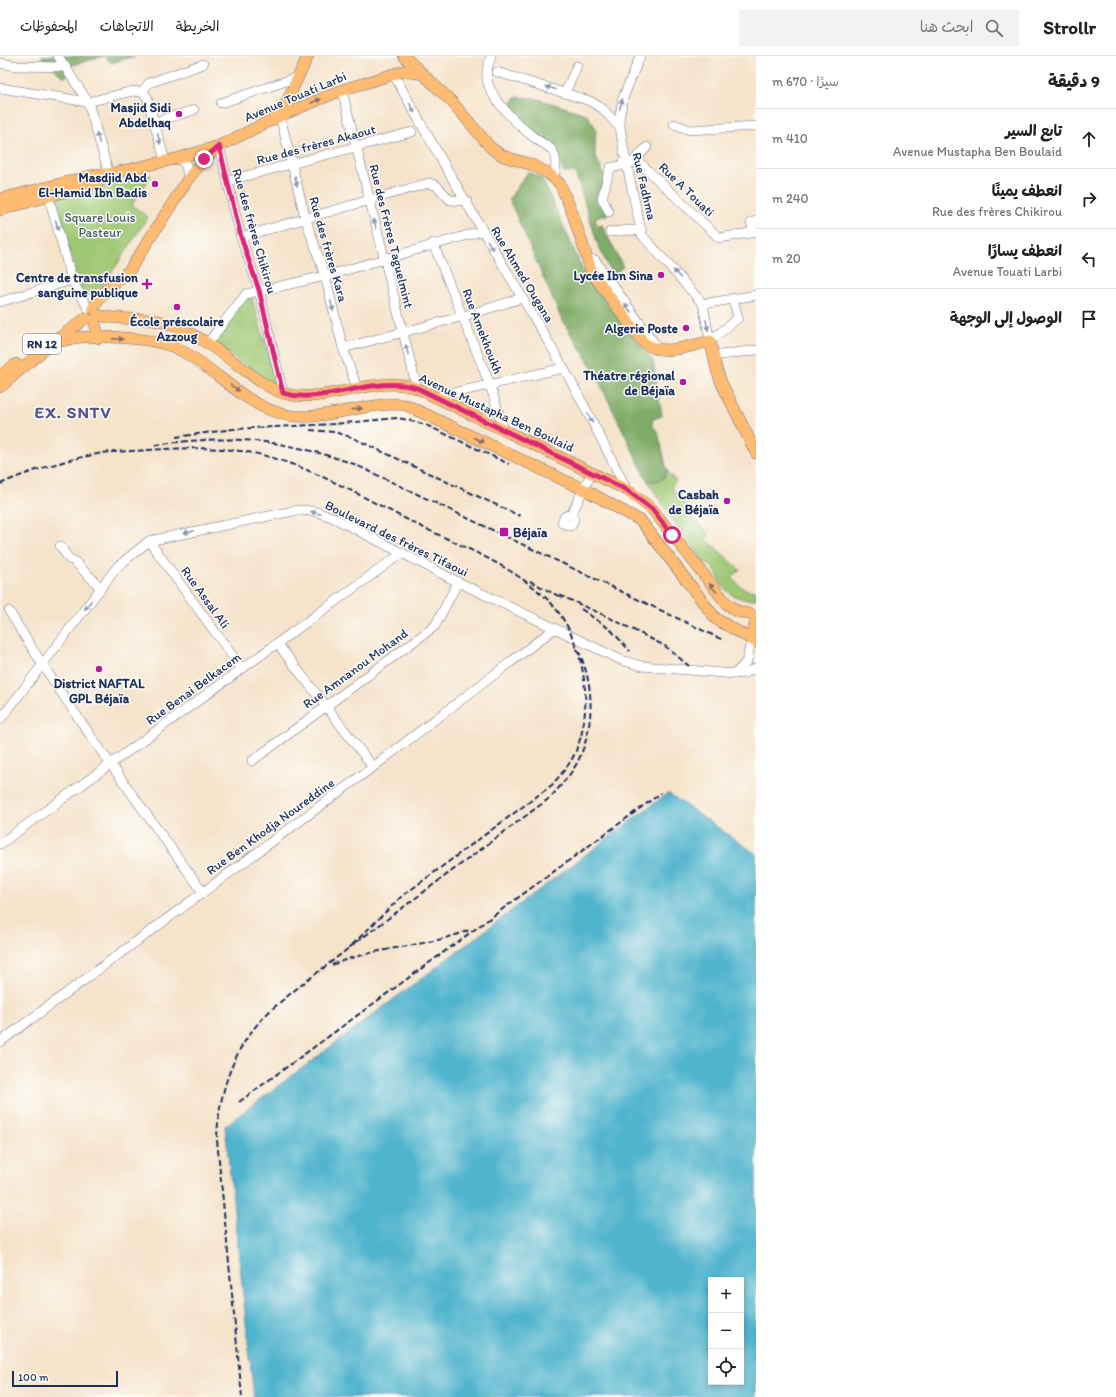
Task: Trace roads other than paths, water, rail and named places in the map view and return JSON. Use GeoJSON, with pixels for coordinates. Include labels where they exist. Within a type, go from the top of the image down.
{"type":"FeatureCollection","features":[{"type":"Feature","properties":{"kind":"main road"},"geometry":{"type":"LineString","coordinates":[[280,116],[308,56]]}},
{"type":"Feature","properties":{"kind":"main road"},"geometry":{"type":"LineString","coordinates":[[393,73],[402,68],[405,64],[404,56]]}},
{"type":"Feature","properties":{"kind":"main road"},"geometry":{"type":"LineString","coordinates":[[404,56],[453,103],[491,148],[503,156],[532,165],[548,173],[564,190],[592,272],[641,340],[651,348],[659,350],[669,350],[710,341],[722,384],[756,453]]}},
{"type":"Feature","properties":{"kind":"main road","name":"Avenue Touati Larbi"},"geometry":{"type":"LineString","coordinates":[[91,314],[106,289],[129,271],[188,179],[204,159],[219,146],[280,116],[342,90],[393,73],[404,71],[422,74],[428,78]]}},
{"type":"Feature","properties":{"kind":"main road"},"geometry":{"type":"LineString","coordinates":[[0,210],[98,174],[107,175],[179,158],[219,146]]}},
{"type":"Feature","properties":{"kind":"main road"},"geometry":{"type":"LineString","coordinates":[[0,199],[47,192]]}},
{"type":"Feature","properties":{"kind":"main road"},"geometry":{"type":"LineString","coordinates":[[91,314],[99,338]]}},
{"type":"Feature","properties":{"kind":"main road","name":"RN 12"},"geometry":{"type":"LineString","coordinates":[[0,387],[52,343],[91,314]]}},
{"type":"Feature","properties":{"kind":"main road","name":"RN 12"},"geometry":{"type":"LineString","coordinates":[[0,376],[91,314]]}},
{"type":"Feature","properties":{"kind":"main road","name":"Avenue Mustapha Ben Boulaid"},"geometry":{"type":"LineString","coordinates":[[91,314],[112,318],[154,320],[189,332],[262,382],[283,393],[301,395],[314,394],[398,384],[417,388],[627,490],[652,509],[727,604],[737,611],[756,616]]}},
{"type":"Feature","properties":{"kind":"main road"},"geometry":{"type":"LineString","coordinates":[[52,343],[84,337],[151,340],[180,350],[251,400],[266,409],[284,414],[322,414],[385,405],[406,405],[583,490],[641,521],[716,619],[754,635]]}},
{"type":"Feature","properties":{"kind":"main road"},"geometry":{"type":"LineString","coordinates":[[727,604],[746,609],[756,608]]}},
{"type":"Feature","properties":{"kind":"street"},"geometry":{"type":"LineString","coordinates":[[58,56],[88,102],[107,175]]}},
{"type":"Feature","properties":{"kind":"street"},"geometry":{"type":"LineString","coordinates":[[491,56],[493,70],[488,82],[491,90],[507,113],[536,139],[551,149],[554,154],[556,168],[554,179]]}},
{"type":"Feature","properties":{"kind":"street","name":"Rue Fadhma"},"geometry":{"type":"LineString","coordinates":[[640,56],[622,98],[617,123],[642,235],[703,304]]}},
{"type":"Feature","properties":{"kind":"street"},"geometry":{"type":"LineString","coordinates":[[0,63],[18,66],[66,67]]}},
{"type":"Feature","properties":{"kind":"street"},"geometry":{"type":"LineString","coordinates":[[143,91],[149,83],[203,64]]}},
{"type":"Feature","properties":{"kind":"street"},"geometry":{"type":"LineString","coordinates":[[565,93],[577,66]]}},
{"type":"Feature","properties":{"kind":"street"},"geometry":{"type":"LineString","coordinates":[[493,70],[590,101],[603,108],[617,123]]}},
{"type":"Feature","properties":{"kind":"street","name":"Rue Ahmed Ougana"},"geometry":{"type":"LineString","coordinates":[[393,73],[423,129],[467,201],[482,230],[564,368],[627,490]]}},
{"type":"Feature","properties":{"kind":"street"},"geometry":{"type":"LineString","coordinates":[[221,102],[298,77]]}},
{"type":"Feature","properties":{"kind":"street"},"geometry":{"type":"LineString","coordinates":[[0,88],[88,102],[133,91],[143,91]]}},
{"type":"Feature","properties":{"kind":"street","name":"Rue des Frères Taguelmint"},"geometry":{"type":"LineString","coordinates":[[342,90],[383,259],[417,388]]}},
{"type":"Feature","properties":{"kind":"street"},"geometry":{"type":"LineString","coordinates":[[143,91],[147,97],[155,122],[165,161]]}},
{"type":"Feature","properties":{"kind":"street"},"geometry":{"type":"LineString","coordinates":[[155,122],[194,110]]}},
{"type":"Feature","properties":{"kind":"street","name":"Rue des frères Kara"},"geometry":{"type":"LineString","coordinates":[[280,116],[305,217],[357,388]]}},
{"type":"Feature","properties":{"kind":"street"},"geometry":{"type":"LineString","coordinates":[[674,124],[690,130],[756,126]]}},
{"type":"Feature","properties":{"kind":"street","name":"Rue des frères Akaout"},"geometry":{"type":"LineString","coordinates":[[227,181],[412,132]]}},
{"type":"Feature","properties":{"kind":"street","name":"Rue des frères Chikirou"},"geometry":{"type":"LineString","coordinates":[[219,146],[241,237],[259,290],[283,393]]}},
{"type":"Feature","properties":{"kind":"street"},"geometry":{"type":"LineString","coordinates":[[609,212],[602,198],[610,168],[637,160],[647,147]]}},
{"type":"Feature","properties":{"kind":"street"},"geometry":{"type":"LineString","coordinates":[[179,158],[186,165],[188,179]]}},
{"type":"Feature","properties":{"kind":"street","name":"Rue A Touati"},"geometry":{"type":"LineString","coordinates":[[637,160],[719,238],[755,232]]}},
{"type":"Feature","properties":{"kind":"street"},"geometry":{"type":"LineString","coordinates":[[241,237],[305,217],[429,183],[437,186],[450,200],[467,201]]}},
{"type":"Feature","properties":{"kind":"street"},"geometry":{"type":"LineString","coordinates":[[47,192],[72,280],[91,314]]}},
{"type":"Feature","properties":{"kind":"street"},"geometry":{"type":"LineString","coordinates":[[755,232],[751,223],[756,221]]}},
{"type":"Feature","properties":{"kind":"street"},"geometry":{"type":"LineString","coordinates":[[207,344],[246,294],[324,276],[433,243],[482,230]]}},
{"type":"Feature","properties":{"kind":"street"},"geometry":{"type":"LineString","coordinates":[[610,232],[642,231]]}},
{"type":"Feature","properties":{"kind":"street","name":"Rue Amekhoukh"},"geometry":{"type":"LineString","coordinates":[[433,243],[464,316],[490,385],[504,430]]}},
{"type":"Feature","properties":{"kind":"street"},"geometry":{"type":"LineString","coordinates":[[0,302],[72,280]]}},
{"type":"Feature","properties":{"kind":"street"},"geometry":{"type":"LineString","coordinates":[[733,298],[738,318],[710,341],[703,304],[733,298],[756,294]]}},
{"type":"Feature","properties":{"kind":"street"},"geometry":{"type":"LineString","coordinates":[[344,348],[464,316],[522,298]]}},
{"type":"Feature","properties":{"kind":"street"},"geometry":{"type":"LineString","coordinates":[[714,356],[756,350]]}},
{"type":"Feature","properties":{"kind":"street"},"geometry":{"type":"LineString","coordinates":[[435,397],[564,368]]}},
{"type":"Feature","properties":{"kind":"street"},"geometry":{"type":"LineString","coordinates":[[572,513],[592,472]]}},
{"type":"Feature","properties":{"kind":"street","name":"Boulevard des frères Tifaoui"},"geometry":{"type":"LineString","coordinates":[[0,720],[117,567],[149,541],[298,510],[314,511],[332,517],[458,582],[554,629],[635,665],[734,674],[745,673],[756,668]]}},
{"type":"Feature","properties":{"kind":"street","name":"Rue Assal Ali"},"geometry":{"type":"LineString","coordinates":[[149,541],[242,669]]}},
{"type":"Feature","properties":{"kind":"street"},"geometry":{"type":"LineString","coordinates":[[60,546],[69,559],[74,561],[101,588]]}},
{"type":"Feature","properties":{"kind":"street","name":"Rue Benai Belkacem"},"geometry":{"type":"LineString","coordinates":[[0,844],[402,553]]}},
{"type":"Feature","properties":{"kind":"street","name":"Rue Amnanou Mohand"},"geometry":{"type":"LineString","coordinates":[[252,762],[325,706],[435,626],[458,582]]}},
{"type":"Feature","properties":{"kind":"street"},"geometry":{"type":"LineString","coordinates":[[9,611],[42,666],[110,765],[203,892]]}},
{"type":"Feature","properties":{"kind":"street","name":"Rue Ben Khodja Noureddine"},"geometry":{"type":"LineString","coordinates":[[0,1042],[373,767],[554,629]]}},
{"type":"Feature","properties":{"kind":"street"},"geometry":{"type":"LineString","coordinates":[[734,674],[741,669],[747,661],[754,635]]}},
{"type":"Feature","properties":{"kind":"street"},"geometry":{"type":"LineString","coordinates":[[277,643],[373,767]]}},
{"type":"Feature","properties":{"kind":"water"},"geometry":{"type":"Polygon","coordinates":[[[668,793],[756,854],[756,1397],[254,1397],[225,1126],[668,793]]]}},
{"type":"Feature","properties":{"kind":"railway"},"geometry":{"type":"LineString","coordinates":[[176,437],[233,429],[334,424],[397,418],[426,425],[509,464]]}},
{"type":"Feature","properties":{"kind":"railway"},"geometry":{"type":"LineString","coordinates":[[310,430],[334,432],[351,437],[520,516]]}},
{"type":"Feature","properties":{"kind":"railway"},"geometry":{"type":"LineString","coordinates":[[155,445],[208,440],[256,441],[303,449],[354,464],[723,640]]}},
{"type":"Feature","properties":{"kind":"railway"},"geometry":{"type":"LineString","coordinates":[[111,452],[192,448],[233,450],[253,453],[292,464],[347,488],[500,565],[531,585],[545,597],[558,612],[569,630],[577,650],[583,672],[585,693],[585,715],[581,736],[570,763],[552,785],[401,897],[350,947],[551,797],[568,777],[577,763],[583,749],[588,734],[590,718],[589,687],[586,671],[581,657],[574,643]]}},
{"type":"Feature","properties":{"kind":"railway"},"geometry":{"type":"LineString","coordinates":[[0,484],[56,464],[85,456],[115,451]]}},
{"type":"Feature","properties":{"kind":"railway"},"geometry":{"type":"LineString","coordinates":[[530,581],[562,598]]}},
{"type":"Feature","properties":{"kind":"railway"},"geometry":{"type":"LineString","coordinates":[[559,595],[606,616],[665,646],[689,666]]}},
{"type":"Feature","properties":{"kind":"railway"},"geometry":{"type":"LineString","coordinates":[[581,609],[611,630],[630,651]]}},
{"type":"Feature","properties":{"kind":"railway"},"geometry":{"type":"LineString","coordinates":[[239,1102],[661,793]]}},
{"type":"Feature","properties":{"kind":"railway"},"geometry":{"type":"LineString","coordinates":[[332,965],[366,954],[436,940],[469,930]]}},
{"type":"Feature","properties":{"kind":"railway"},"geometry":{"type":"LineString","coordinates":[[242,1397],[217,1140],[218,1122],[225,1087],[230,1070],[238,1053],[258,1023],[300,986],[350,947]]}},
{"type":"Feature","properties":{"kind":"place","name":"Masjid Sidi Abdelhaq"},"geometry":{"type":"Point","coordinates":[179,114]}},
{"type":"Feature","properties":{"kind":"place","name":"Masdjid Abd El-Hamid Ibn Badis"},"geometry":{"type":"Point","coordinates":[155,184]}},
{"type":"Feature","properties":{"kind":"place","name":"Lycée Ibn Sina"},"geometry":{"type":"Point","coordinates":[661,275]}},
{"type":"Feature","properties":{"kind":"place","name":"Centre de transfusion sanguine publique"},"geometry":{"type":"Point","coordinates":[147,284]}},
{"type":"Feature","properties":{"kind":"place","name":"École préscolaire Azzoug"},"geometry":{"type":"Point","coordinates":[177,307]}},
{"type":"Feature","properties":{"kind":"place","name":"Algerie Poste"},"geometry":{"type":"Point","coordinates":[686,328]}},
{"type":"Feature","properties":{"kind":"place","name":"Théatre régional de Béjaïa"},"geometry":{"type":"Point","coordinates":[683,382]}},
{"type":"Feature","properties":{"kind":"place","name":"Casbah de Béjaïa"},"geometry":{"type":"Point","coordinates":[727,501]}},
{"type":"Feature","properties":{"kind":"place","name":"Béjaïa"},"geometry":{"type":"Point","coordinates":[504,532]}},
{"type":"Feature","properties":{"kind":"place","name":"District NAFTAL GPL Béjaïa"},"geometry":{"type":"Point","coordinates":[99,669]}},
{"type":"Feature","properties":{"kind":"district","name":"EX. SNTV"},"geometry":{"type":"Point","coordinates":[73,412]}},
{"type":"Feature","properties":{"kind":"park label","name":"Square Louis Pasteur"},"geometry":{"type":"Point","coordinates":[100,224]}}]}
